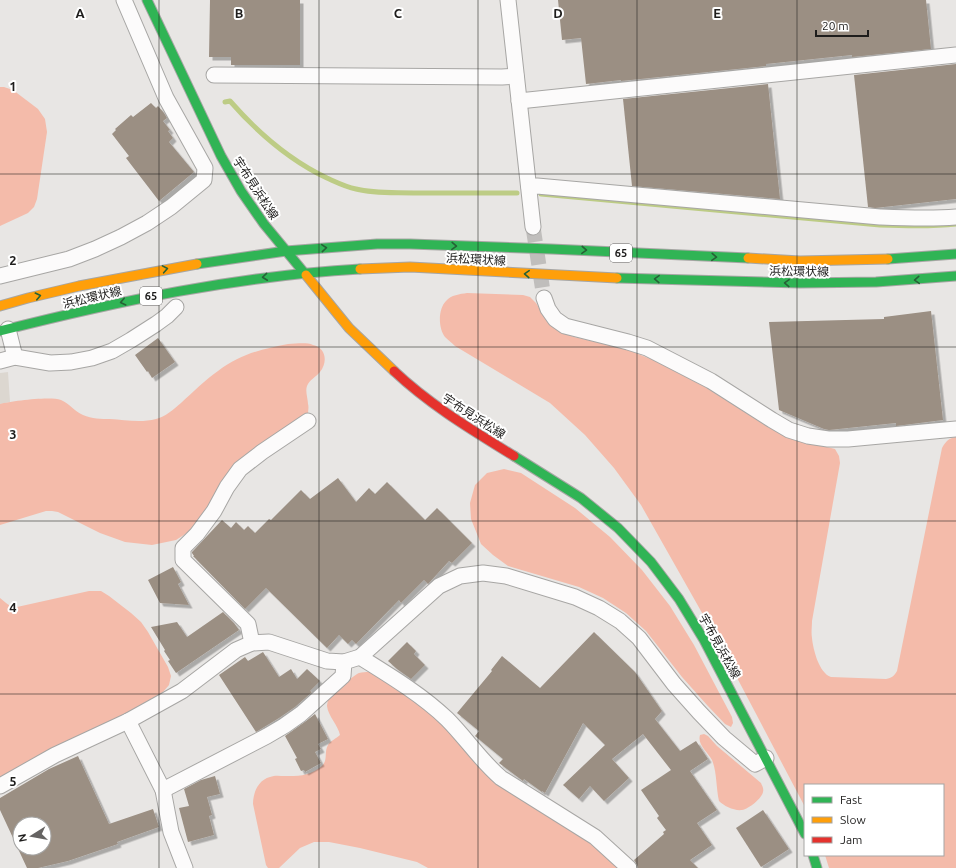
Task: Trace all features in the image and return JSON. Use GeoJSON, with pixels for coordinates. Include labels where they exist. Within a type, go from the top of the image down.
{"type":"FeatureCollection","features":[{"type":"Feature","properties":{"kind":"main road","name":"宇布見浜松線"},"geometry":{"type":"LineString","coordinates":[[147,0],[221,156],[241,191],[264,224],[349,328],[402,379],[430,402],[460,423],[582,498],[618,528],[651,562],[679,599],[704,640],[804,832]]}},
{"type":"Feature","properties":{"kind":"main road","name":"浜松環状線"},"geometry":{"type":"LineString","coordinates":[[1,301],[28,298],[131,275],[182,266],[286,251],[378,244],[551,249],[800,261],[875,260],[956,254]]}},
{"type":"Feature","properties":{"kind":"main road","name":"浜松環状線"},"geometry":{"type":"LineString","coordinates":[[4,330],[165,293],[253,279],[378,267],[410,267],[607,278],[808,283],[876,282],[956,276]]}},
{"type":"Feature","properties":{"kind":"main road"},"geometry":{"type":"LineString","coordinates":[[813,856],[817,868]]}},
{"type":"Feature","properties":{"kind":"street"},"geometry":{"type":"LineString","coordinates":[[0,276],[69,259],[121,237],[147,223],[171,207],[204,180],[205,168],[166,98],[124,0]]}},
{"type":"Feature","properties":{"kind":"street"},"geometry":{"type":"LineString","coordinates":[[508,0],[533,227]]}},
{"type":"Feature","properties":{"kind":"street"},"geometry":{"type":"LineString","coordinates":[[519,102],[956,55]]}},
{"type":"Feature","properties":{"kind":"street"},"geometry":{"type":"LineString","coordinates":[[214,75],[516,76]]}},
{"type":"Feature","properties":{"kind":"street"},"geometry":{"type":"LineString","coordinates":[[529,187],[538,186],[880,217],[913,219],[956,217]]}},
{"type":"Feature","properties":{"kind":"street"},"geometry":{"type":"LineString","coordinates":[[544,298],[551,314],[565,326],[647,348],[711,381],[789,430],[808,436],[828,439],[848,439],[956,430]]}},
{"type":"Feature","properties":{"kind":"street"},"geometry":{"type":"LineString","coordinates":[[0,361],[15,357],[50,362],[71,362],[92,358],[112,351],[131,340],[156,324],[176,307]]}},
{"type":"Feature","properties":{"kind":"street"},"geometry":{"type":"LineString","coordinates":[[4,330],[15,357]]}},
{"type":"Feature","properties":{"kind":"street"},"geometry":{"type":"LineString","coordinates":[[252,643],[248,624],[183,560],[183,548],[197,534],[214,511],[227,487],[240,469],[262,452],[308,421]]}},
{"type":"Feature","properties":{"kind":"street"},"geometry":{"type":"LineString","coordinates":[[0,786],[55,755],[128,721],[182,691],[236,650],[252,643],[269,642],[327,661],[344,662],[360,657],[439,586],[460,576],[483,572],[506,576],[576,597],[599,608],[620,621],[639,638],[674,684],[724,738],[755,764],[766,758]]}},
{"type":"Feature","properties":{"kind":"street"},"geometry":{"type":"LineString","coordinates":[[360,657],[390,676],[439,712],[487,765],[501,778],[595,837],[629,868]]}},
{"type":"Feature","properties":{"kind":"street"},"geometry":{"type":"LineString","coordinates":[[163,790],[267,736],[301,714],[343,676],[344,662]]}},
{"type":"Feature","properties":{"kind":"street"},"geometry":{"type":"LineString","coordinates":[[128,721],[163,790],[171,832],[185,868]]}},
{"type":"Feature","properties":{"kind":"shaded area"},"geometry":{"type":"Polygon","coordinates":[[[0,87],[13,90],[38,109],[45,119],[47,132],[37,199],[34,207],[28,213],[0,226],[0,87]]]}},
{"type":"Feature","properties":{"kind":"shaded area"},"geometry":{"type":"Polygon","coordinates":[[[459,294],[523,295],[530,297],[536,303],[548,323],[561,332],[574,337],[626,349],[653,360],[707,388],[786,437],[835,449],[839,456],[840,463],[812,621],[812,636],[817,660],[823,671],[831,677],[886,679],[893,676],[897,671],[942,448],[948,440],[956,437],[956,868],[829,868],[825,856],[944,856],[944,784],[804,784],[804,805],[714,634],[641,505],[614,468],[585,435],[550,403],[455,346],[445,337],[440,324],[441,309],[443,304],[448,299],[459,294]]]}},
{"type":"Feature","properties":{"kind":"shaded area"},"geometry":{"type":"Polygon","coordinates":[[[288,344],[310,344],[321,349],[323,352],[325,360],[323,368],[309,382],[306,390],[308,414],[259,448],[196,527],[176,540],[152,545],[125,542],[100,533],[58,512],[52,511],[46,511],[0,525],[0,404],[31,399],[56,399],[64,401],[80,414],[90,417],[133,421],[150,420],[159,418],[169,412],[208,378],[235,360],[260,350],[288,344]]]}},
{"type":"Feature","properties":{"kind":"shaded area"},"geometry":{"type":"Polygon","coordinates":[[[8,372],[10,402],[0,404],[0,373],[8,372]]]}},
{"type":"Feature","properties":{"kind":"shaded area"},"geometry":{"type":"Polygon","coordinates":[[[504,469],[521,473],[575,508],[610,537],[642,570],[670,606],[694,645],[732,717],[733,723],[731,727],[725,724],[707,705],[682,677],[646,631],[626,613],[603,598],[579,587],[508,566],[481,544],[471,519],[470,503],[475,485],[487,473],[504,469]]]}},
{"type":"Feature","properties":{"kind":"shaded area"},"geometry":{"type":"Polygon","coordinates":[[[89,591],[101,591],[141,622],[168,667],[171,676],[169,685],[163,692],[125,714],[52,748],[0,777],[0,598],[5,603],[17,607],[89,591]]]}},
{"type":"Feature","properties":{"kind":"shaded area"},"geometry":{"type":"Polygon","coordinates":[[[361,672],[376,673],[427,709],[592,841],[621,868],[428,868],[417,862],[360,848],[329,842],[314,842],[300,848],[279,868],[268,868],[266,865],[253,804],[254,796],[259,784],[272,776],[294,776],[310,773],[324,764],[328,745],[340,735],[328,710],[328,700],[338,689],[356,674],[361,672]]]}},
{"type":"Feature","properties":{"kind":"shaded area"},"geometry":{"type":"Polygon","coordinates":[[[704,734],[761,783],[763,789],[762,794],[758,800],[748,808],[736,810],[719,801],[714,765],[699,739],[700,735],[704,734]]]}},
{"type":"Feature","properties":{"kind":"building"},"geometry":{"type":"Polygon","coordinates":[[[210,0],[300,0],[300,65],[231,65],[231,57],[209,57],[210,0]]]}},
{"type":"Feature","properties":{"kind":"building"},"geometry":{"type":"Polygon","coordinates":[[[558,0],[926,0],[931,49],[852,57],[852,55],[766,64],[766,66],[586,84],[581,38],[562,40],[558,0]]]}},
{"type":"Feature","properties":{"kind":"building"},"geometry":{"type":"Polygon","coordinates":[[[956,64],[956,199],[875,208],[868,207],[854,75],[956,64]]]}},
{"type":"Feature","properties":{"kind":"building"},"geometry":{"type":"Polygon","coordinates":[[[768,84],[780,199],[632,186],[623,99],[768,84]]]}},
{"type":"Feature","properties":{"kind":"building"},"geometry":{"type":"Polygon","coordinates":[[[151,103],[156,108],[158,106],[164,113],[167,118],[163,121],[170,130],[168,131],[173,138],[169,142],[194,172],[159,201],[126,158],[129,156],[112,134],[116,130],[115,129],[131,115],[133,117],[151,103]]]}},
{"type":"Feature","properties":{"kind":"building"},"geometry":{"type":"Polygon","coordinates":[[[931,311],[943,420],[896,426],[896,423],[829,430],[779,410],[769,322],[884,319],[884,317],[931,311]]]}},
{"type":"Feature","properties":{"kind":"building"},"geometry":{"type":"Polygon","coordinates":[[[158,338],[175,362],[152,378],[135,355],[158,338]]]}},
{"type":"Feature","properties":{"kind":"building"},"geometry":{"type":"Polygon","coordinates":[[[338,478],[356,502],[369,488],[375,494],[387,482],[425,520],[437,508],[472,543],[452,563],[449,561],[428,584],[424,580],[401,603],[399,600],[356,644],[352,640],[348,644],[339,635],[327,648],[266,588],[245,609],[193,556],[192,552],[222,520],[231,528],[236,522],[244,530],[248,526],[255,533],[269,519],[271,520],[301,490],[310,499],[338,478]]]}},
{"type":"Feature","properties":{"kind":"building"},"geometry":{"type":"Polygon","coordinates":[[[173,567],[181,582],[178,584],[189,605],[160,603],[148,580],[173,567]]]}},
{"type":"Feature","properties":{"kind":"building"},"geometry":{"type":"Polygon","coordinates":[[[223,612],[239,630],[176,673],[168,661],[170,660],[164,651],[165,650],[151,627],[177,622],[187,637],[223,612]]]}},
{"type":"Feature","properties":{"kind":"building"},"geometry":{"type":"Polygon","coordinates":[[[594,632],[635,672],[662,711],[655,719],[680,751],[696,741],[708,759],[690,771],[717,810],[697,823],[712,845],[690,860],[698,868],[638,868],[634,860],[664,834],[663,832],[666,830],[657,818],[659,816],[641,790],[671,770],[643,734],[612,759],[629,778],[604,801],[590,786],[579,799],[563,785],[605,745],[583,723],[545,793],[524,779],[523,781],[499,763],[503,759],[475,736],[479,731],[457,713],[492,671],[491,670],[502,656],[540,688],[594,632]]]}},
{"type":"Feature","properties":{"kind":"building"},"geometry":{"type":"Polygon","coordinates":[[[407,642],[416,651],[414,654],[425,665],[411,679],[388,661],[407,642]]]}},
{"type":"Feature","properties":{"kind":"building"},"geometry":{"type":"Polygon","coordinates":[[[263,652],[279,677],[291,669],[297,679],[307,669],[320,681],[310,691],[312,692],[295,707],[256,732],[219,675],[245,657],[248,661],[263,652]]]}},
{"type":"Feature","properties":{"kind":"building"},"geometry":{"type":"Polygon","coordinates":[[[315,714],[328,739],[318,744],[321,749],[315,752],[321,763],[305,772],[304,770],[301,771],[295,759],[297,758],[285,736],[315,714]]]}},
{"type":"Feature","properties":{"kind":"building"},"geometry":{"type":"Polygon","coordinates":[[[78,756],[109,824],[153,809],[159,827],[117,842],[118,844],[68,861],[38,868],[27,868],[21,856],[52,856],[52,816],[12,816],[12,836],[0,810],[0,798],[49,769],[78,756]]]}},
{"type":"Feature","properties":{"kind":"building"},"geometry":{"type":"Polygon","coordinates":[[[215,776],[220,794],[207,797],[212,815],[209,816],[214,835],[188,842],[179,808],[189,806],[184,789],[201,780],[215,776]]]}},
{"type":"Feature","properties":{"kind":"building"},"geometry":{"type":"Polygon","coordinates":[[[763,810],[789,849],[761,867],[736,828],[763,810]]]}},
{"type":"Feature","properties":{"kind":"waterway"},"geometry":{"type":"LineString","coordinates":[[225,102],[230,101],[263,135],[300,163],[327,178],[349,187],[371,192],[517,193]]}},
{"type":"Feature","properties":{"kind":"waterway"},"geometry":{"type":"LineString","coordinates":[[541,194],[880,225],[928,226],[956,224]]}},
{"type":"Feature","properties":{"kind":"tunnel"},"geometry":{"type":"LineString","coordinates":[[533,227],[544,298]]}},
{"type":"Feature","properties":{"kind":"traffic: fast"},"geometry":{"type":"LineString","coordinates":[[147,0],[221,156],[241,191],[264,224],[306,275]]}},
{"type":"Feature","properties":{"kind":"traffic: fast"},"geometry":{"type":"LineString","coordinates":[[197,264],[286,251],[377,244],[551,249],[748,258]]}},
{"type":"Feature","properties":{"kind":"traffic: fast"},"geometry":{"type":"LineString","coordinates":[[888,259],[956,254]]}},
{"type":"Feature","properties":{"kind":"traffic: fast"},"geometry":{"type":"LineString","coordinates":[[0,331],[178,291],[269,277],[360,269]]}},
{"type":"Feature","properties":{"kind":"traffic: fast"},"geometry":{"type":"LineString","coordinates":[[617,278],[800,283],[876,282],[956,276]]}},
{"type":"Feature","properties":{"kind":"traffic: fast"},"geometry":{"type":"LineString","coordinates":[[514,456],[581,498],[618,528],[651,562],[679,599],[704,640],[804,832]]}},
{"type":"Feature","properties":{"kind":"traffic: fast"},"geometry":{"type":"LineString","coordinates":[[813,856],[817,868]]}},
{"type":"Feature","properties":{"kind":"traffic: slow"},"geometry":{"type":"LineString","coordinates":[[748,258],[800,261],[888,259]]}},
{"type":"Feature","properties":{"kind":"traffic: slow"},"geometry":{"type":"LineString","coordinates":[[0,306],[79,286],[197,264]]}},
{"type":"Feature","properties":{"kind":"traffic: slow"},"geometry":{"type":"LineString","coordinates":[[360,269],[410,267],[617,278]]}},
{"type":"Feature","properties":{"kind":"traffic: slow"},"geometry":{"type":"LineString","coordinates":[[306,275],[349,328],[394,371]]}},
{"type":"Feature","properties":{"kind":"traffic: jam"},"geometry":{"type":"LineString","coordinates":[[394,371],[437,406],[467,427],[514,456]]}}]}
